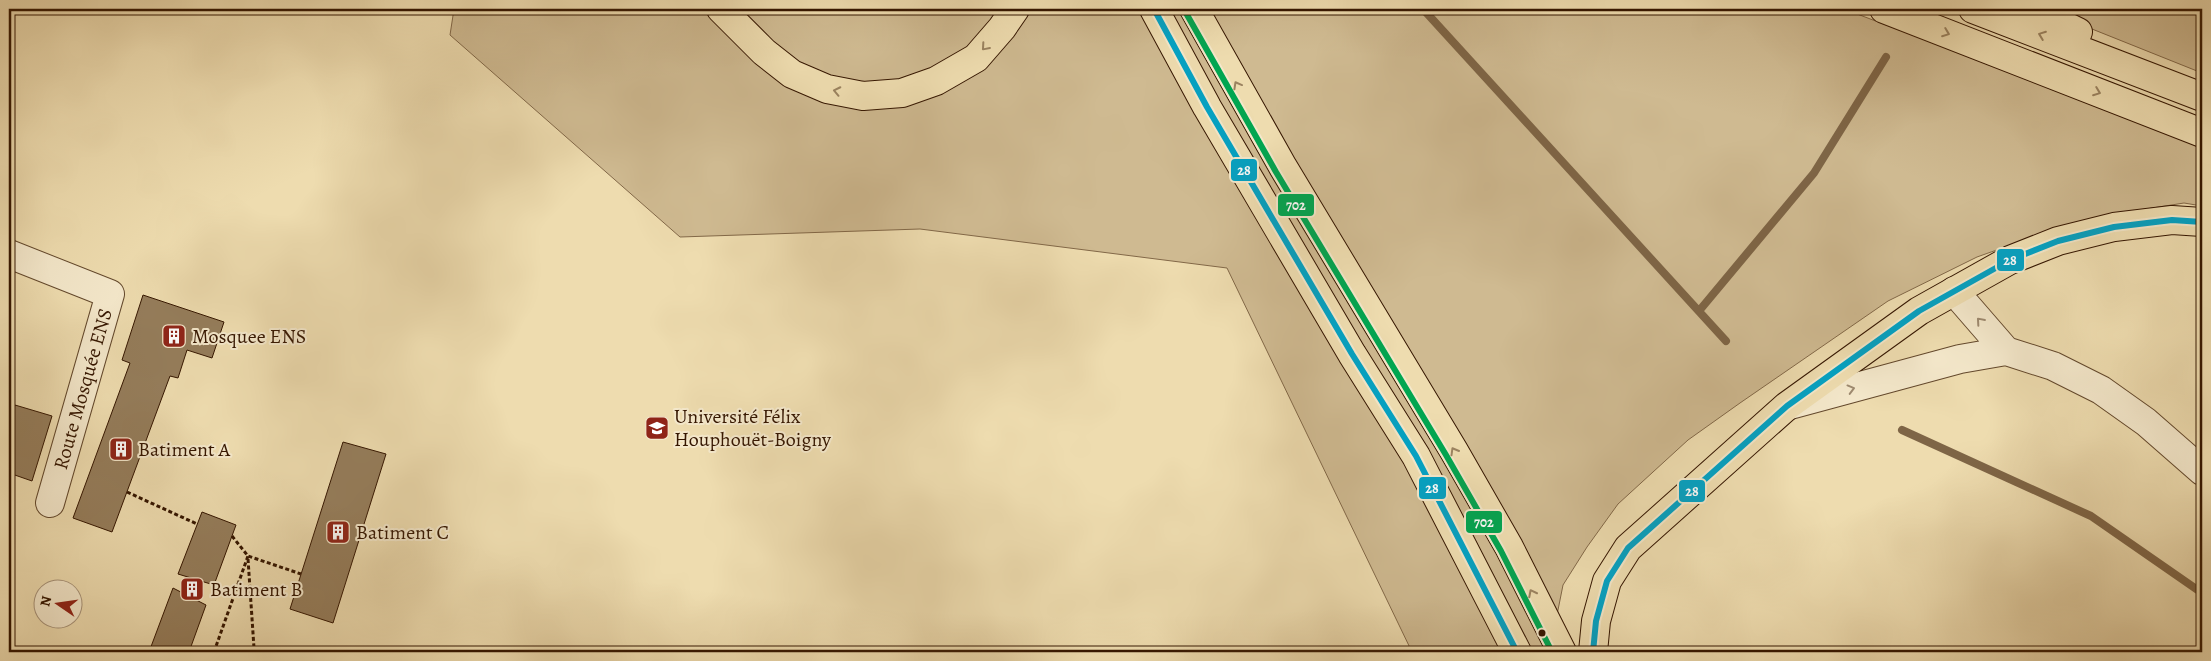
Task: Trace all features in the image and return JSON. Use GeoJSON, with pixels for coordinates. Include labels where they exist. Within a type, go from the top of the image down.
{"type":"FeatureCollection","features":[{"type":"Feature","properties":{"kind":"main road"},"geometry":{"type":"LineString","coordinates":[[721,9],[764,52],[792,74],[827,89],[863,96],[902,93],[936,81],[976,58],[1002,28],[1015,9]]}},
{"type":"Feature","properties":{"kind":"main road"},"geometry":{"type":"LineString","coordinates":[[1154,9],[1212,116],[1352,354],[1416,456],[1517,652]]}},
{"type":"Feature","properties":{"kind":"main road"},"geometry":{"type":"LineString","coordinates":[[1194,9],[1283,167],[1509,547],[1562,652]]}},
{"type":"Feature","properties":{"kind":"main road"},"geometry":{"type":"LineString","coordinates":[[1884,9],[2202,133]]}},
{"type":"Feature","properties":{"kind":"main road"},"geometry":{"type":"LineString","coordinates":[[1973,9],[2202,96]]}},
{"type":"Feature","properties":{"kind":"main road"},"geometry":{"type":"LineString","coordinates":[[2031,9],[2202,96]]}},
{"type":"Feature","properties":{"kind":"main road"},"geometry":{"type":"LineString","coordinates":[[1593,652],[1596,621],[1607,582],[1628,548],[1787,406],[1919,311],[2010,260],[2058,241],[2114,227],[2172,220],[2202,222]]}},
{"type":"Feature","properties":{"kind":"street","name":"Route Mosquée ENS"},"geometry":{"type":"LineString","coordinates":[[9,254],[110,294],[50,503]]}},
{"type":"Feature","properties":{"kind":"street"},"geometry":{"type":"LineString","coordinates":[[1954,291],[2006,351]]}},
{"type":"Feature","properties":{"kind":"street"},"geometry":{"type":"LineString","coordinates":[[1787,406],[1960,359],[2006,351],[2053,366],[2101,390],[2146,422],[2202,471]]}},
{"type":"Feature","properties":{"kind":"path"},"geometry":{"type":"LineString","coordinates":[[127,492],[197,524]]}},
{"type":"Feature","properties":{"kind":"path"},"geometry":{"type":"LineString","coordinates":[[232,536],[248,556],[301,574]]}},
{"type":"Feature","properties":{"kind":"path"},"geometry":{"type":"LineString","coordinates":[[214,652],[248,556]]}},
{"type":"Feature","properties":{"kind":"path"},"geometry":{"type":"LineString","coordinates":[[248,556],[254,648],[258,652]]}},
{"type":"Feature","properties":{"kind":"shaded area"},"geometry":{"type":"Polygon","coordinates":[[[454,9],[1844,9],[2202,145],[2202,206],[2184,203],[2108,215],[2050,231],[1977,257],[1888,301],[1688,440],[1618,504],[1563,585],[1553,635],[1555,652],[1412,652],[1227,268],[920,229],[680,237],[450,35],[454,9]]]}},
{"type":"Feature","properties":{"kind":"shaded area"},"geometry":{"type":"Polygon","coordinates":[[[2042,9],[2202,9],[2202,73],[2042,9]]]}},
{"type":"Feature","properties":{"kind":"building"},"geometry":{"type":"Polygon","coordinates":[[[143,295],[224,322],[212,358],[187,350],[178,378],[170,376],[112,532],[73,518],[130,363],[122,360],[143,295]]]}},
{"type":"Feature","properties":{"kind":"building"},"geometry":{"type":"Polygon","coordinates":[[[15,405],[52,416],[32,481],[9,473],[9,426],[15,405]]]}},
{"type":"Feature","properties":{"kind":"building","name":"Batiment C"},"geometry":{"type":"Polygon","coordinates":[[[343,442],[386,454],[333,623],[290,609],[343,442]]]}},
{"type":"Feature","properties":{"kind":"building"},"geometry":{"type":"Polygon","coordinates":[[[202,512],[236,525],[214,585],[178,574],[202,512]]]}},
{"type":"Feature","properties":{"kind":"building"},"geometry":{"type":"Polygon","coordinates":[[[173,588],[206,605],[189,652],[149,652],[173,588]]]}},
{"type":"Feature","properties":{"kind":"waterway"},"geometry":{"type":"LineString","coordinates":[[1423,9],[1726,341]]}},
{"type":"Feature","properties":{"kind":"waterway"},"geometry":{"type":"LineString","coordinates":[[1699,311],[1814,173],[1886,57]]}},
{"type":"Feature","properties":{"kind":"waterway"},"geometry":{"type":"LineString","coordinates":[[1902,430],[2091,516],[2202,593]]}},
{"type":"Feature","properties":{"kind":"transit line","name":"28"},"geometry":{"type":"LineString","coordinates":[[1154,9],[1207,107],[1352,354],[1416,456],[1517,652]]}},
{"type":"Feature","properties":{"kind":"transit line","name":"702"},"geometry":{"type":"LineString","coordinates":[[1186,13],[1276,172],[1446,455],[1501,551],[1552,652]]}},
{"type":"Feature","properties":{"kind":"transit line","name":"28"},"geometry":{"type":"LineString","coordinates":[[1593,652],[1596,621],[1607,581],[1628,548],[1787,406],[1919,311],[2010,260],[2058,241],[2114,227],[2172,220],[2202,222]]}},
{"type":"Feature","properties":{"kind":"place","name":"Mosquee ENS"},"geometry":{"type":"Point","coordinates":[174,336]}},
{"type":"Feature","properties":{"kind":"place","name":"Université Félix Houphouët-Boigny"},"geometry":{"type":"Point","coordinates":[657,428]}},
{"type":"Feature","properties":{"kind":"place","name":"Batiment A"},"geometry":{"type":"Point","coordinates":[121,449]}},
{"type":"Feature","properties":{"kind":"place","name":"Batiment C"},"geometry":{"type":"Point","coordinates":[338,532]}},
{"type":"Feature","properties":{"kind":"place","name":"Batiment B"},"geometry":{"type":"Point","coordinates":[192,589]}}]}
